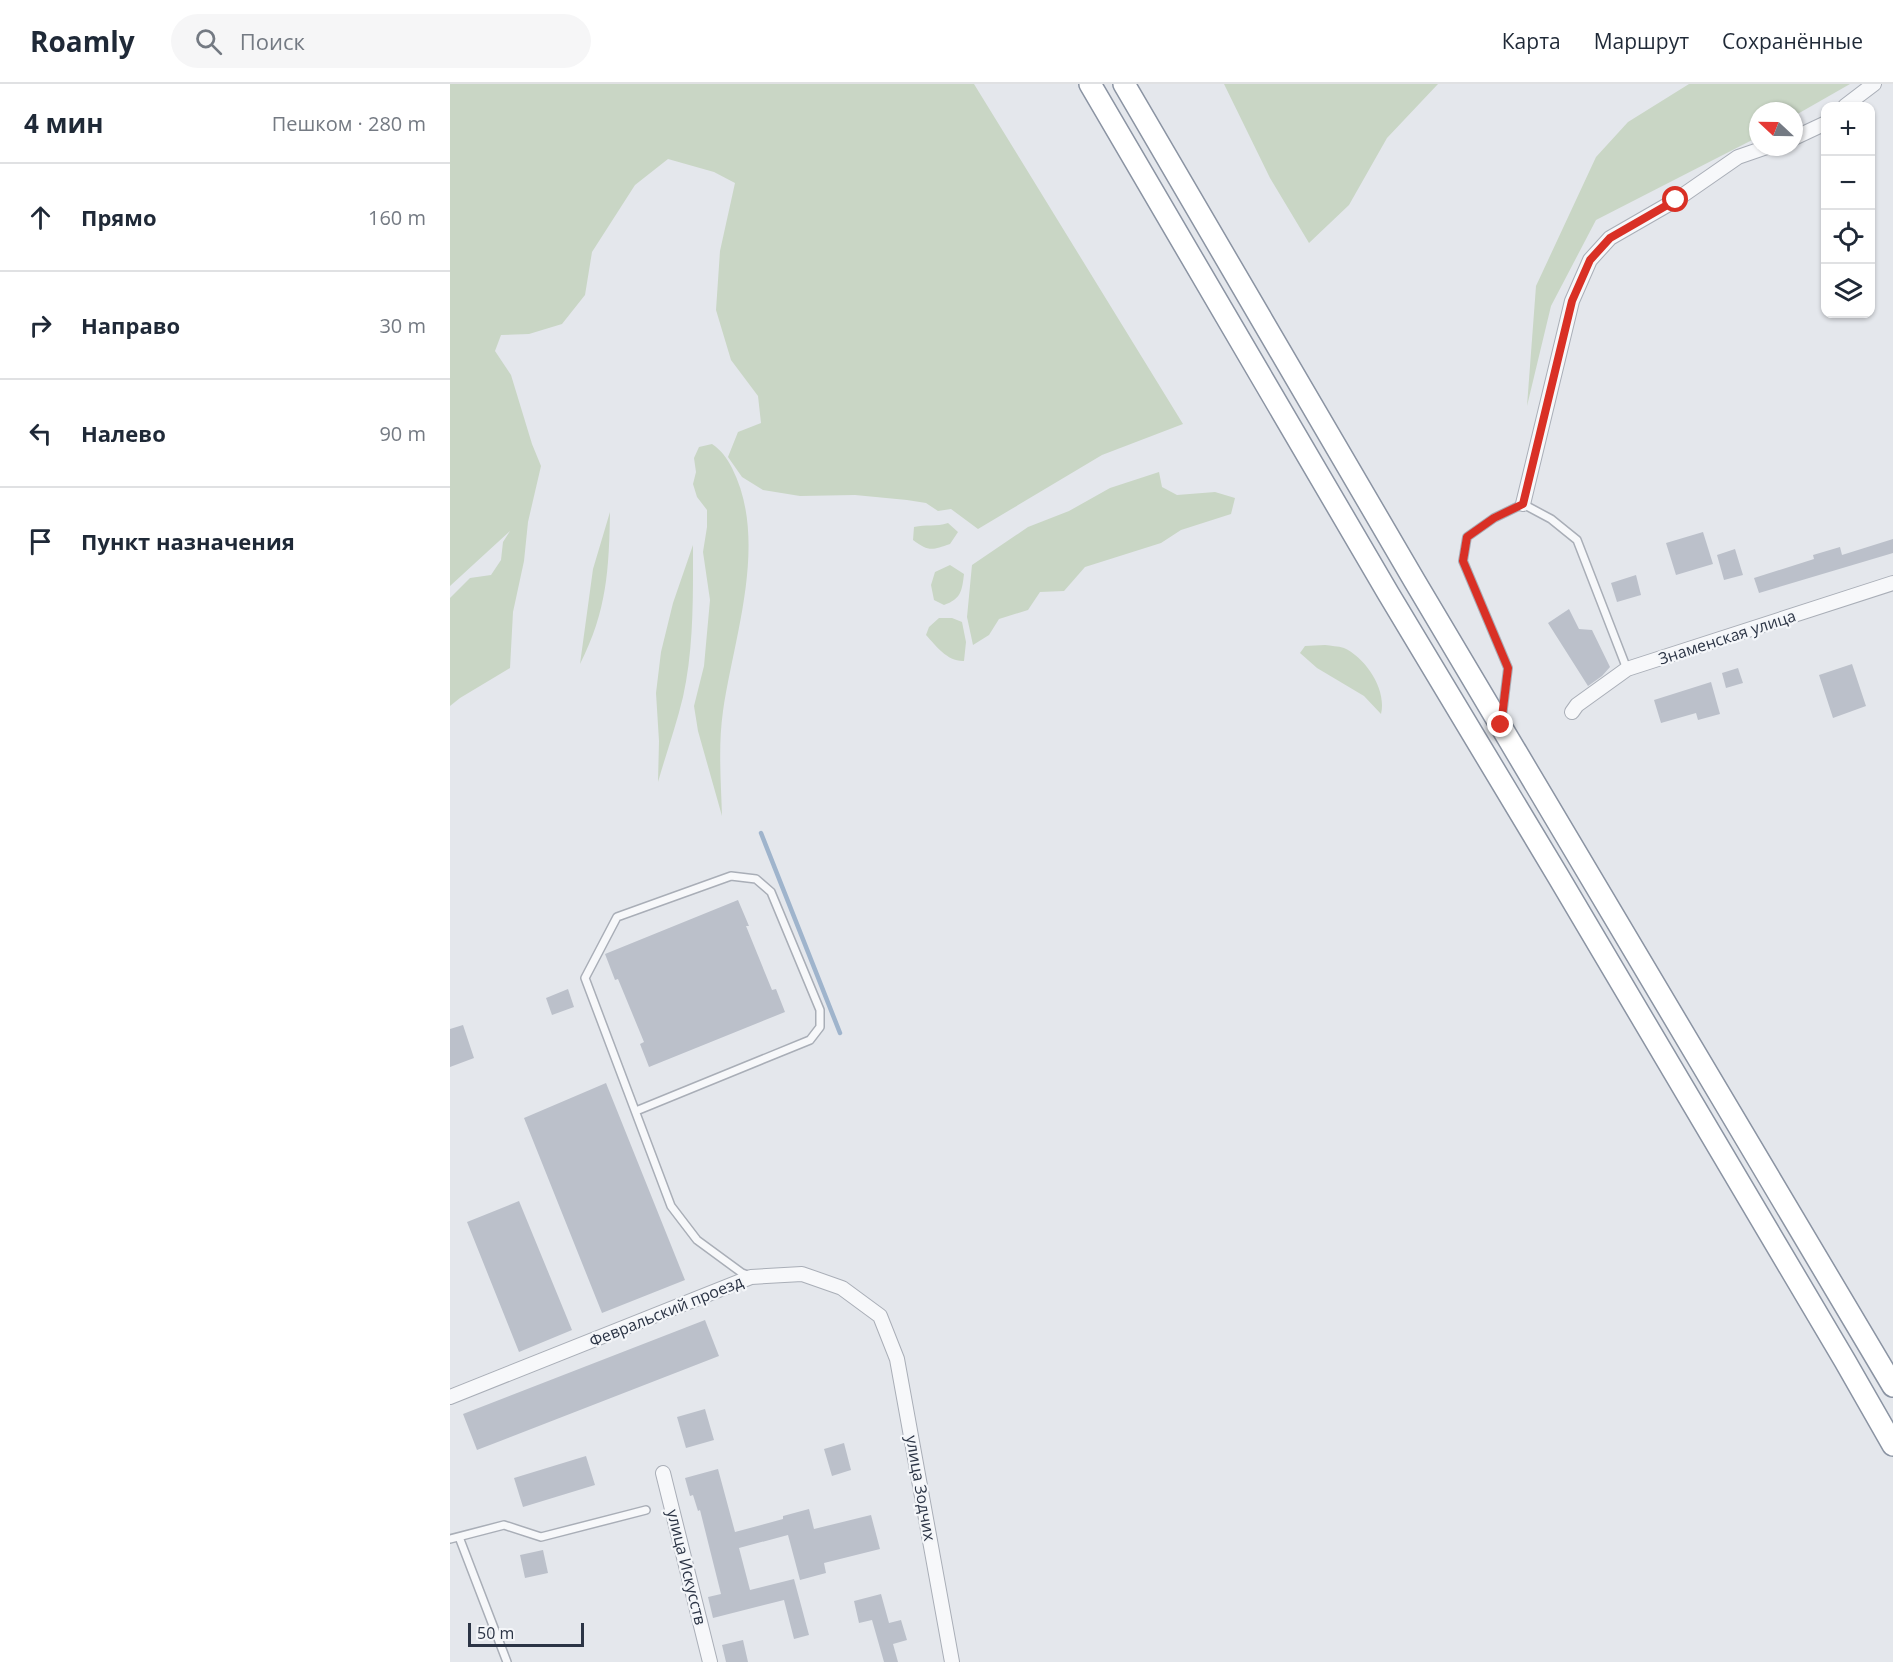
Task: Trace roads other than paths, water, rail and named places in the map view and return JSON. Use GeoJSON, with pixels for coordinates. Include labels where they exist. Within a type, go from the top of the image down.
{"type":"FeatureCollection","features":[{"type":"Feature","properties":{"kind":"highway"},"geometry":{"type":"LineString","coordinates":[[1090,84],[1388,593],[1564,886],[1893,1445]]}},
{"type":"Feature","properties":{"kind":"highway"},"geometry":{"type":"LineString","coordinates":[[1124,84],[1893,1386]]}},
{"type":"Feature","properties":{"kind":"street"},"geometry":{"type":"LineString","coordinates":[[1850,102],[1874,84]]}},
{"type":"Feature","properties":{"kind":"street"},"geometry":{"type":"LineString","coordinates":[[1803,134],[1821,125]]}},
{"type":"Feature","properties":{"kind":"street"},"geometry":{"type":"LineString","coordinates":[[1523,504],[1572,301],[1590,260],[1610,238],[1676,200],[1738,157],[1749,153]]}},
{"type":"Feature","properties":{"kind":"street","name":"Знаменская улица"},"geometry":{"type":"LineString","coordinates":[[1572,712],[1577,705],[1628,669],[1893,583]]}},
{"type":"Feature","properties":{"kind":"street","name":"Февральский проезд"},"geometry":{"type":"LineString","coordinates":[[450,1397],[752,1277],[802,1274],[842,1288],[880,1316]]}},
{"type":"Feature","properties":{"kind":"street","name":"улица Зодчих"},"geometry":{"type":"LineString","coordinates":[[880,1316],[897,1359],[952,1662]]}},
{"type":"Feature","properties":{"kind":"street","name":"улица Искусств"},"geometry":{"type":"LineString","coordinates":[[663,1473],[710,1662]]}},
{"type":"Feature","properties":{"kind":"lane"},"geometry":{"type":"LineString","coordinates":[[1501,725],[1508,668],[1463,561],[1467,537],[1494,518],[1523,504],[1551,519],[1577,540],[1628,669]]}},
{"type":"Feature","properties":{"kind":"lane"},"geometry":{"type":"LineString","coordinates":[[636,1111],[810,1040],[820,1027],[820,1010],[771,892],[756,879],[732,876],[616,917],[585,978],[671,1206],[697,1240],[742,1273],[752,1277]]}},
{"type":"Feature","properties":{"kind":"lane"},"geometry":{"type":"LineString","coordinates":[[450,1539],[504,1525],[541,1537],[646,1510]]}},
{"type":"Feature","properties":{"kind":"lane"},"geometry":{"type":"LineString","coordinates":[[459,1537],[507,1662]]}},
{"type":"Feature","properties":{"kind":"waterway"},"geometry":{"type":"LineString","coordinates":[[761,833],[840,1033]]}}]}
